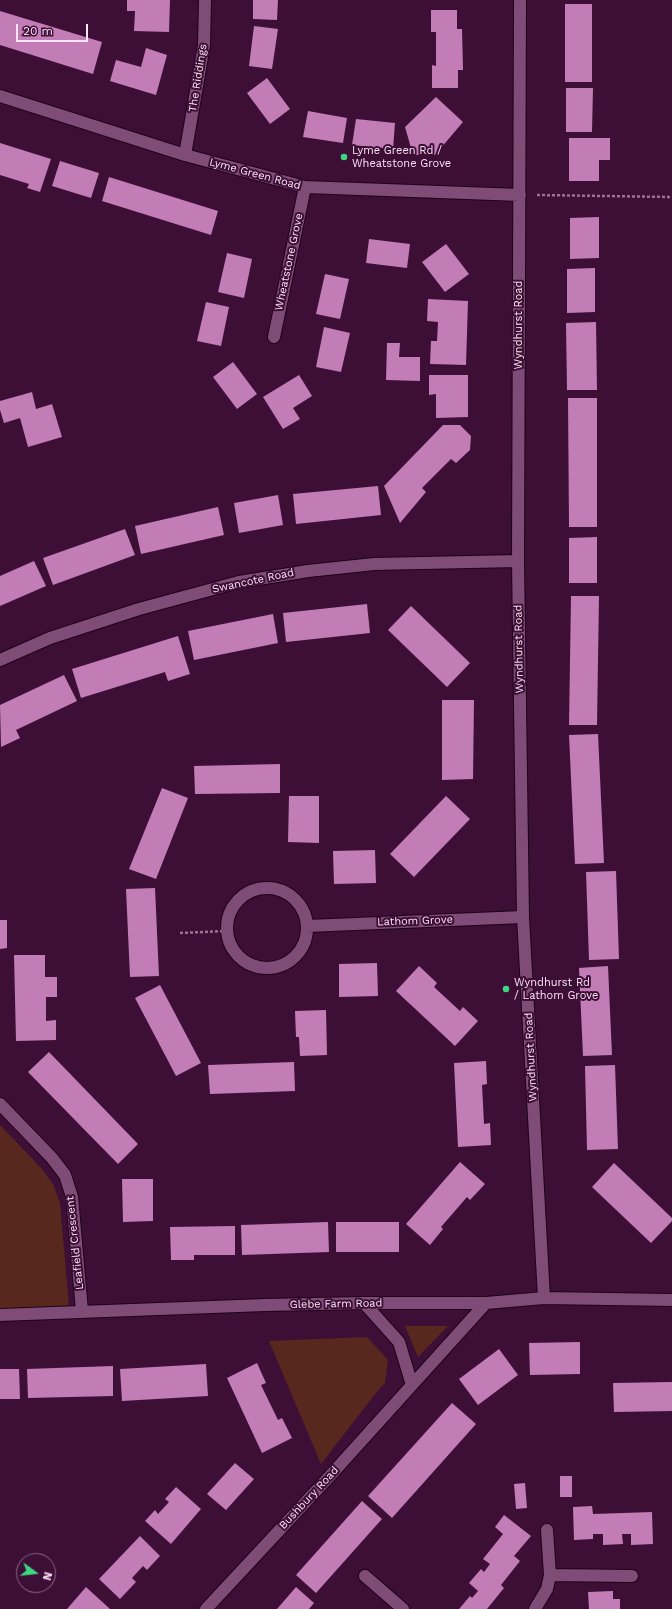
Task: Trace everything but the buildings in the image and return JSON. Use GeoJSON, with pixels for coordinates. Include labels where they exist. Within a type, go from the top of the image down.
{"type":"FeatureCollection","features":[{"type":"Feature","properties":{"kind":"street","name":"The Riddings"},"geometry":{"type":"LineString","coordinates":[[185,155],[204,45],[205,0]]}},
{"type":"Feature","properties":{"kind":"street","name":"Wyndhurst Road"},"geometry":{"type":"LineString","coordinates":[[520,0],[518,561],[523,917],[544,1298]]}},
{"type":"Feature","properties":{"kind":"street","name":"Lyme Green Road"},"geometry":{"type":"LineString","coordinates":[[0,96],[185,155],[305,187],[520,195]]}},
{"type":"Feature","properties":{"kind":"street","name":"Wheatstone Grove"},"geometry":{"type":"LineString","coordinates":[[274,337],[305,187]]}},
{"type":"Feature","properties":{"kind":"street","name":"Swancote Road"},"geometry":{"type":"LineString","coordinates":[[0,660],[65,633],[139,609],[239,582],[308,571],[374,564],[518,561]]}},
{"type":"Feature","properties":{"kind":"street"},"geometry":{"type":"LineString","coordinates":[[263,887],[276,888],[288,893],[298,902],[304,913],[307,926],[306,938],[301,950],[282,966],[269,968],[257,968],[240,958],[229,944],[226,931],[227,919],[232,906],[240,897],[251,890],[263,887]]}},
{"type":"Feature","properties":{"kind":"street","name":"Lathom Grove"},"geometry":{"type":"LineString","coordinates":[[307,926],[523,917]]}},
{"type":"Feature","properties":{"kind":"street","name":"Leafield Crescent"},"geometry":{"type":"LineString","coordinates":[[0,1104],[52,1158],[64,1174],[72,1197],[82,1311]]}},
{"type":"Feature","properties":{"kind":"street","name":"Glebe Farm Road"},"geometry":{"type":"LineString","coordinates":[[0,1315],[82,1311],[364,1303],[486,1303],[544,1298],[672,1300]]}},
{"type":"Feature","properties":{"kind":"street"},"geometry":{"type":"LineString","coordinates":[[364,1303],[399,1342],[412,1386]]}},
{"type":"Feature","properties":{"kind":"street","name":"Bushbury Road"},"geometry":{"type":"LineString","coordinates":[[206,1609],[412,1386],[486,1303]]}},
{"type":"Feature","properties":{"kind":"street"},"geometry":{"type":"LineString","coordinates":[[535,1609],[547,1589],[550,1574],[547,1530]]}},
{"type":"Feature","properties":{"kind":"street"},"geometry":{"type":"LineString","coordinates":[[550,1574],[632,1576]]}},
{"type":"Feature","properties":{"kind":"street"},"geometry":{"type":"LineString","coordinates":[[365,1576],[403,1609]]}},
{"type":"Feature","properties":{"kind":"path"},"geometry":{"type":"LineString","coordinates":[[520,195],[672,197]]}},
{"type":"Feature","properties":{"kind":"path"},"geometry":{"type":"LineString","coordinates":[[180,933],[226,931]]}},
{"type":"Feature","properties":{"kind":"shaded area"},"geometry":{"type":"Polygon","coordinates":[[[0,1125],[42,1169],[53,1184],[60,1203],[69,1306],[0,1309],[0,1125]]]}},
{"type":"Feature","properties":{"kind":"shaded area"},"geometry":{"type":"Polygon","coordinates":[[[405,1326],[448,1326],[418,1357],[405,1326]]]}},
{"type":"Feature","properties":{"kind":"shaded area"},"geometry":{"type":"Polygon","coordinates":[[[367,1337],[388,1360],[385,1383],[321,1464],[269,1341],[367,1337]]]}},
{"type":"Feature","properties":{"kind":"place","name":"Lyme Green Rd / Wheatstone Grove"},"geometry":{"type":"Point","coordinates":[344,157]}},
{"type":"Feature","properties":{"kind":"place","name":"Wyndhurst Rd / Lathom Grove"},"geometry":{"type":"Point","coordinates":[506,989]}}]}
